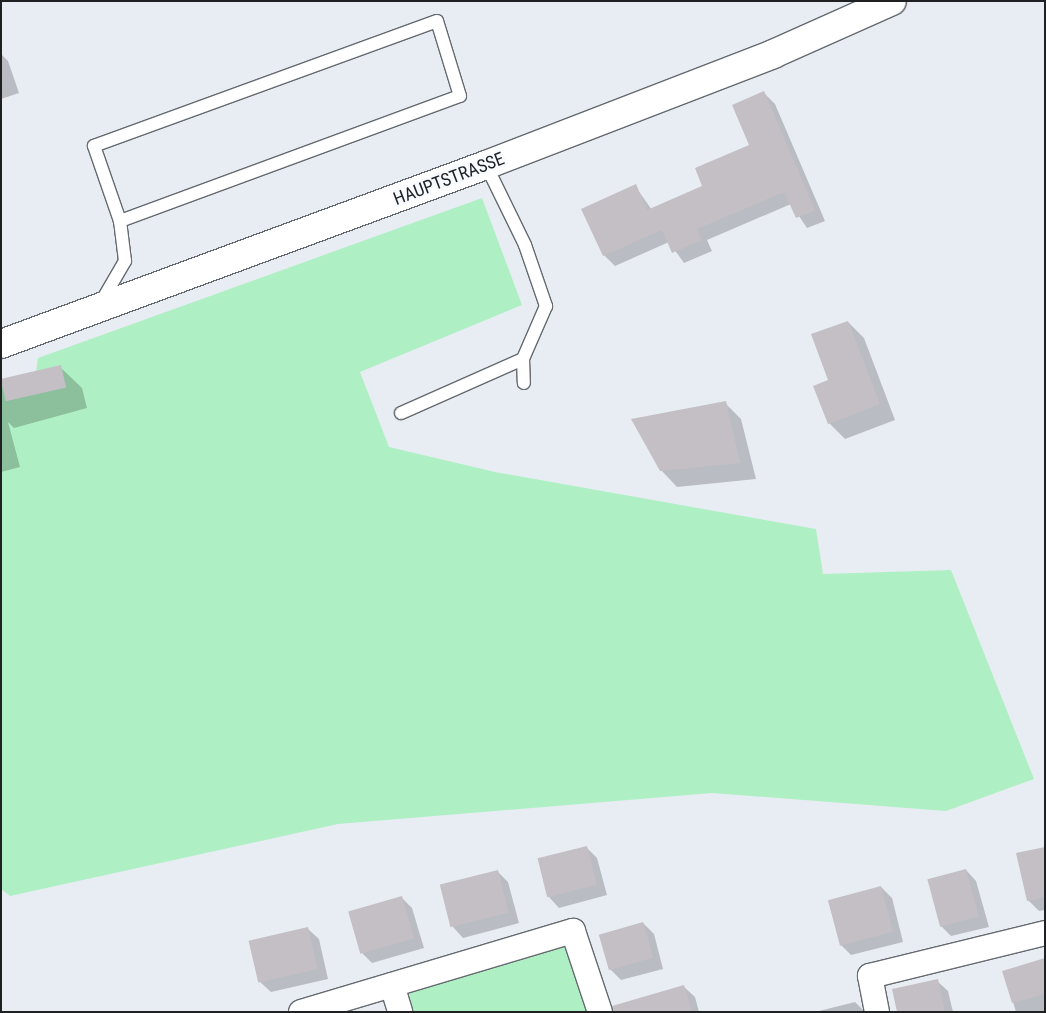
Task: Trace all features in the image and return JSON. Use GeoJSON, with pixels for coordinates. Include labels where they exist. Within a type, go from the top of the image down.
{"type":"FeatureCollection","features":[{"type":"Feature","properties":{"kind":"street","name":"HAUPTSTRASSE"},"geometry":{"type":"LineString","coordinates":[[1,344],[486,165],[773,54],[892,1]]}},
{"type":"Feature","properties":{"kind":"street"},"geometry":{"type":"LineString","coordinates":[[301,1012],[573,931],[600,1012]]}},
{"type":"Feature","properties":{"kind":"street"},"geometry":{"type":"LineString","coordinates":[[877,1012],[870,976],[1045,933]]}},
{"type":"Feature","properties":{"kind":"street"},"geometry":{"type":"LineString","coordinates":[[392,984],[400,1012]]}},
{"type":"Feature","properties":{"kind":"lane"},"geometry":{"type":"LineString","coordinates":[[96,310],[125,261],[120,221],[94,146],[437,21],[460,96],[120,221]]}},
{"type":"Feature","properties":{"kind":"lane"},"geometry":{"type":"LineString","coordinates":[[486,165],[525,245],[546,306],[523,359],[524,383]]}},
{"type":"Feature","properties":{"kind":"lane"},"geometry":{"type":"LineString","coordinates":[[401,413],[523,359]]}},
{"type":"Feature","properties":{"kind":"green space"},"geometry":{"type":"Polygon","coordinates":[[[482,198],[522,305],[360,372],[389,447],[495,472],[816,529],[823,574],[951,570],[1034,779],[946,811],[712,793],[338,824],[10,896],[1,889],[1,381],[36,372],[38,358],[482,198]]]}},
{"type":"Feature","properties":{"kind":"green space"},"geometry":{"type":"Polygon","coordinates":[[[565,945],[570,950],[587,1012],[410,1012],[409,990],[565,945]]]}},
{"type":"Feature","properties":{"kind":"building"},"geometry":{"type":"Polygon","coordinates":[[[764,91],[815,210],[796,218],[784,192],[697,229],[702,240],[672,253],[662,230],[603,256],[581,209],[636,184],[647,210],[702,186],[695,168],[749,145],[732,105],[764,91]]]}},
{"type":"Feature","properties":{"kind":"building"},"geometry":{"type":"Polygon","coordinates":[[[848,321],[880,404],[828,424],[813,386],[828,380],[811,334],[848,321]]]}},
{"type":"Feature","properties":{"kind":"building"},"geometry":{"type":"Polygon","coordinates":[[[61,365],[66,387],[6,401],[1,379],[61,365]]]}},
{"type":"Feature","properties":{"kind":"building"},"geometry":{"type":"Polygon","coordinates":[[[726,401],[740,463],[660,471],[631,419],[726,401]]]}},
{"type":"Feature","properties":{"kind":"building"},"geometry":{"type":"Polygon","coordinates":[[[587,846],[597,885],[547,897],[538,858],[587,846]]]}},
{"type":"Feature","properties":{"kind":"building"},"geometry":{"type":"Polygon","coordinates":[[[1045,847],[1045,897],[1027,901],[1016,853],[1045,847]]]}},
{"type":"Feature","properties":{"kind":"building"},"geometry":{"type":"Polygon","coordinates":[[[966,869],[979,916],[940,927],[927,879],[966,869]]]}},
{"type":"Feature","properties":{"kind":"building"},"geometry":{"type":"Polygon","coordinates":[[[498,870],[509,913],[450,927],[440,885],[498,870]]]}},
{"type":"Feature","properties":{"kind":"building"},"geometry":{"type":"Polygon","coordinates":[[[881,886],[893,931],[840,946],[828,900],[881,886]]]}},
{"type":"Feature","properties":{"kind":"building"},"geometry":{"type":"Polygon","coordinates":[[[402,896],[414,938],[360,954],[348,911],[402,896]]]}},
{"type":"Feature","properties":{"kind":"building"},"geometry":{"type":"Polygon","coordinates":[[[643,922],[653,958],[609,970],[599,935],[643,922]]]}},
{"type":"Feature","properties":{"kind":"building"},"geometry":{"type":"Polygon","coordinates":[[[308,927],[318,969],[258,983],[249,941],[308,927]]]}},
{"type":"Feature","properties":{"kind":"building"},"geometry":{"type":"Polygon","coordinates":[[[1045,958],[1045,994],[1012,1003],[1002,971],[1045,958]]]}},
{"type":"Feature","properties":{"kind":"building"},"geometry":{"type":"Polygon","coordinates":[[[938,979],[945,1012],[897,1012],[892,989],[938,979]]]}},
{"type":"Feature","properties":{"kind":"building"},"geometry":{"type":"Polygon","coordinates":[[[684,985],[692,1012],[613,1012],[612,1006],[684,985]]]}}]}
